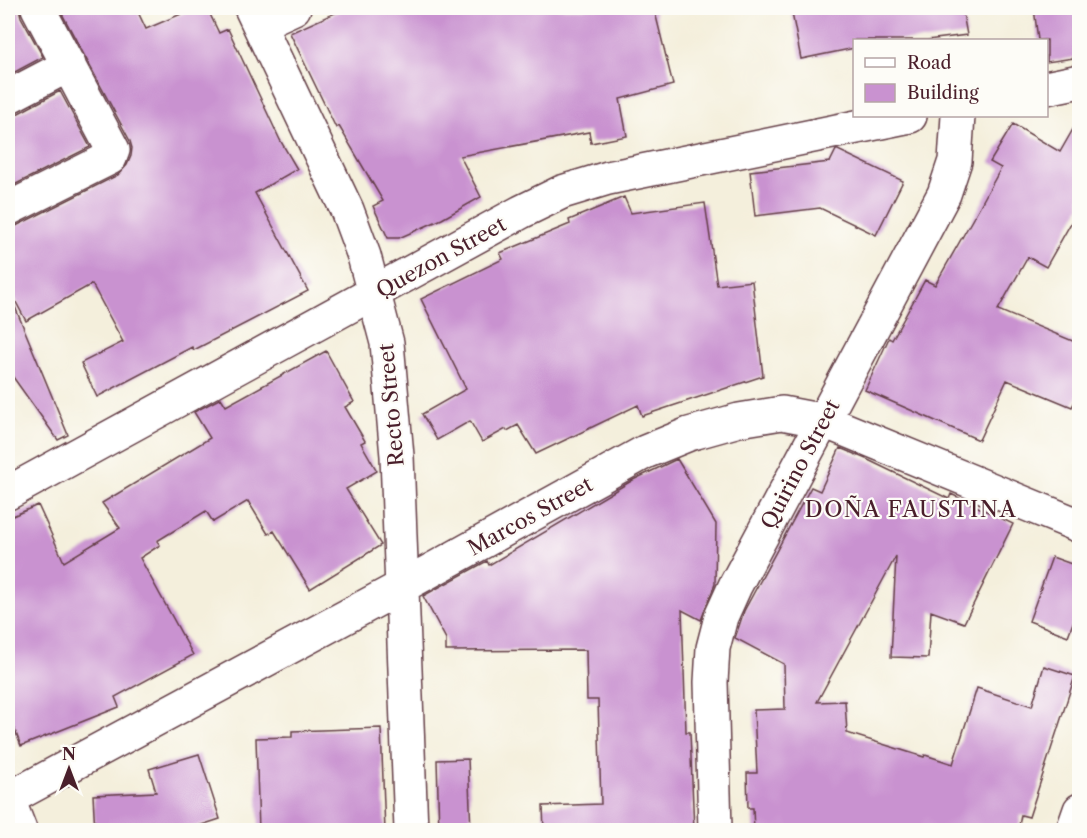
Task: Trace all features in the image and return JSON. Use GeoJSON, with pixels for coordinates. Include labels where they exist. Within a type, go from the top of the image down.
{"type":"FeatureCollection","features":[{"type":"Feature","properties":{"kind":"street"},"geometry":{"type":"LineString","coordinates":[[8,209],[110,158],[113,150],[38,8]]}},
{"type":"Feature","properties":{"kind":"street"},"geometry":{"type":"LineString","coordinates":[[255,16],[294,8]]}},
{"type":"Feature","properties":{"kind":"street","name":"Recto Street"},"geometry":{"type":"LineString","coordinates":[[255,16],[347,210],[364,256],[387,343],[392,390],[411,831]]}},
{"type":"Feature","properties":{"kind":"street"},"geometry":{"type":"LineString","coordinates":[[8,97],[69,65]]}},
{"type":"Feature","properties":{"kind":"street"},"geometry":{"type":"LineString","coordinates":[[1048,88],[1080,81]]}},
{"type":"Feature","properties":{"kind":"street","name":"Quezon Street"},"geometry":{"type":"LineString","coordinates":[[8,493],[521,212],[562,192],[608,178],[905,117]]}},
{"type":"Feature","properties":{"kind":"street","name":"Quirino Street"},"geometry":{"type":"LineString","coordinates":[[715,831],[711,682],[713,648],[721,617],[735,586],[945,194],[955,161],[958,117]]}},
{"type":"Feature","properties":{"kind":"street","name":"Marcos Street"},"geometry":{"type":"LineString","coordinates":[[8,799],[401,587],[645,452],[689,434],[739,420],[782,413],[824,421],[1080,526]]}},
{"type":"Feature","properties":{"kind":"street"},"geometry":{"type":"LineString","coordinates":[[8,799],[20,831]]}},
{"type":"Feature","properties":{"kind":"street"},"geometry":{"type":"LineString","coordinates":[[1073,831],[1080,810]]}},
{"type":"Feature","properties":{"kind":"building"},"geometry":{"type":"Polygon","coordinates":[[[8,8],[19,8],[21,17],[43,57],[11,74],[8,68],[8,8]]]}},
{"type":"Feature","properties":{"kind":"building"},"geometry":{"type":"Polygon","coordinates":[[[59,8],[136,8],[146,29],[195,8],[207,8],[219,33],[228,29],[280,140],[297,169],[255,193],[308,291],[194,350],[192,347],[97,397],[81,363],[123,342],[92,284],[26,321],[8,287],[8,228],[118,175],[131,156],[130,141],[59,8]]]}},
{"type":"Feature","properties":{"kind":"building"},"geometry":{"type":"Polygon","coordinates":[[[346,8],[654,8],[673,85],[620,99],[627,136],[591,143],[589,132],[460,156],[481,197],[442,219],[399,238],[388,238],[373,206],[383,201],[339,126],[336,128],[290,33],[346,8]]]}},
{"type":"Feature","properties":{"kind":"building"},"geometry":{"type":"Polygon","coordinates":[[[791,8],[962,8],[967,35],[935,39],[853,39],[853,48],[801,59],[791,8]]]}},
{"type":"Feature","properties":{"kind":"building"},"geometry":{"type":"Polygon","coordinates":[[[1034,8],[1080,8],[1080,57],[1048,62],[1048,39],[1038,39],[1034,8]]]}},
{"type":"Feature","properties":{"kind":"building"},"geometry":{"type":"Polygon","coordinates":[[[60,91],[90,147],[8,188],[8,116],[17,114],[60,91]]]}},
{"type":"Feature","properties":{"kind":"building"},"geometry":{"type":"Polygon","coordinates":[[[1080,117],[1080,207],[1046,267],[1028,257],[998,310],[1080,344],[1080,391],[1072,407],[1007,380],[979,440],[865,390],[889,338],[892,340],[925,280],[935,285],[980,206],[1001,168],[990,162],[1013,124],[1060,152],[1080,117]]]}},
{"type":"Feature","properties":{"kind":"building"},"geometry":{"type":"Polygon","coordinates":[[[836,150],[903,181],[876,235],[820,208],[755,216],[750,171],[830,162],[836,150]]]}},
{"type":"Feature","properties":{"kind":"building"},"geometry":{"type":"Polygon","coordinates":[[[624,197],[631,213],[705,203],[717,285],[752,281],[763,376],[642,416],[638,405],[536,454],[518,425],[482,442],[470,421],[437,440],[422,414],[466,389],[421,299],[503,259],[500,253],[570,224],[569,220],[624,197]]]}},
{"type":"Feature","properties":{"kind":"building"},"geometry":{"type":"Polygon","coordinates":[[[8,290],[68,435],[58,440],[8,370],[8,290]]]}},
{"type":"Feature","properties":{"kind":"building"},"geometry":{"type":"Polygon","coordinates":[[[326,351],[354,402],[345,407],[365,441],[361,443],[377,471],[346,489],[381,545],[310,589],[274,531],[268,534],[248,501],[213,522],[206,511],[157,541],[160,545],[140,558],[193,655],[115,697],[119,707],[21,746],[8,712],[8,518],[38,505],[64,562],[120,528],[102,503],[210,438],[194,412],[221,398],[226,406],[326,351]]]}},
{"type":"Feature","properties":{"kind":"building"},"geometry":{"type":"Polygon","coordinates":[[[840,448],[949,499],[951,494],[1013,524],[964,623],[931,611],[928,658],[891,657],[896,556],[817,702],[845,701],[847,733],[953,764],[977,688],[1032,706],[1044,666],[1075,676],[1029,817],[1021,815],[1018,831],[754,831],[753,808],[748,808],[747,773],[757,773],[754,710],[785,709],[784,664],[735,638],[744,611],[811,487],[820,491],[840,448]]]}},
{"type":"Feature","properties":{"kind":"building"},"geometry":{"type":"Polygon","coordinates":[[[677,459],[716,524],[715,584],[701,620],[682,610],[686,732],[690,732],[694,831],[544,831],[543,806],[601,804],[598,700],[587,700],[586,650],[446,651],[446,639],[423,596],[487,561],[489,565],[633,480],[677,459]]]}},
{"type":"Feature","properties":{"kind":"building"},"geometry":{"type":"Polygon","coordinates":[[[1052,557],[1080,567],[1080,604],[1068,636],[1029,621],[1052,557]]]}},
{"type":"Feature","properties":{"kind":"building"},"geometry":{"type":"Polygon","coordinates":[[[381,728],[385,831],[259,831],[256,738],[292,737],[292,731],[381,728]]]}},
{"type":"Feature","properties":{"kind":"building"},"geometry":{"type":"Polygon","coordinates":[[[199,754],[220,819],[183,831],[95,831],[93,795],[156,792],[149,769],[199,754]]]}},
{"type":"Feature","properties":{"kind":"building"},"geometry":{"type":"Polygon","coordinates":[[[468,759],[471,831],[439,831],[437,760],[468,759]]]}},
{"type":"Feature","properties":{"kind":"district","name":"DOÑA FAUSTINA"},"geometry":{"type":"Point","coordinates":[911,509]}}]}
